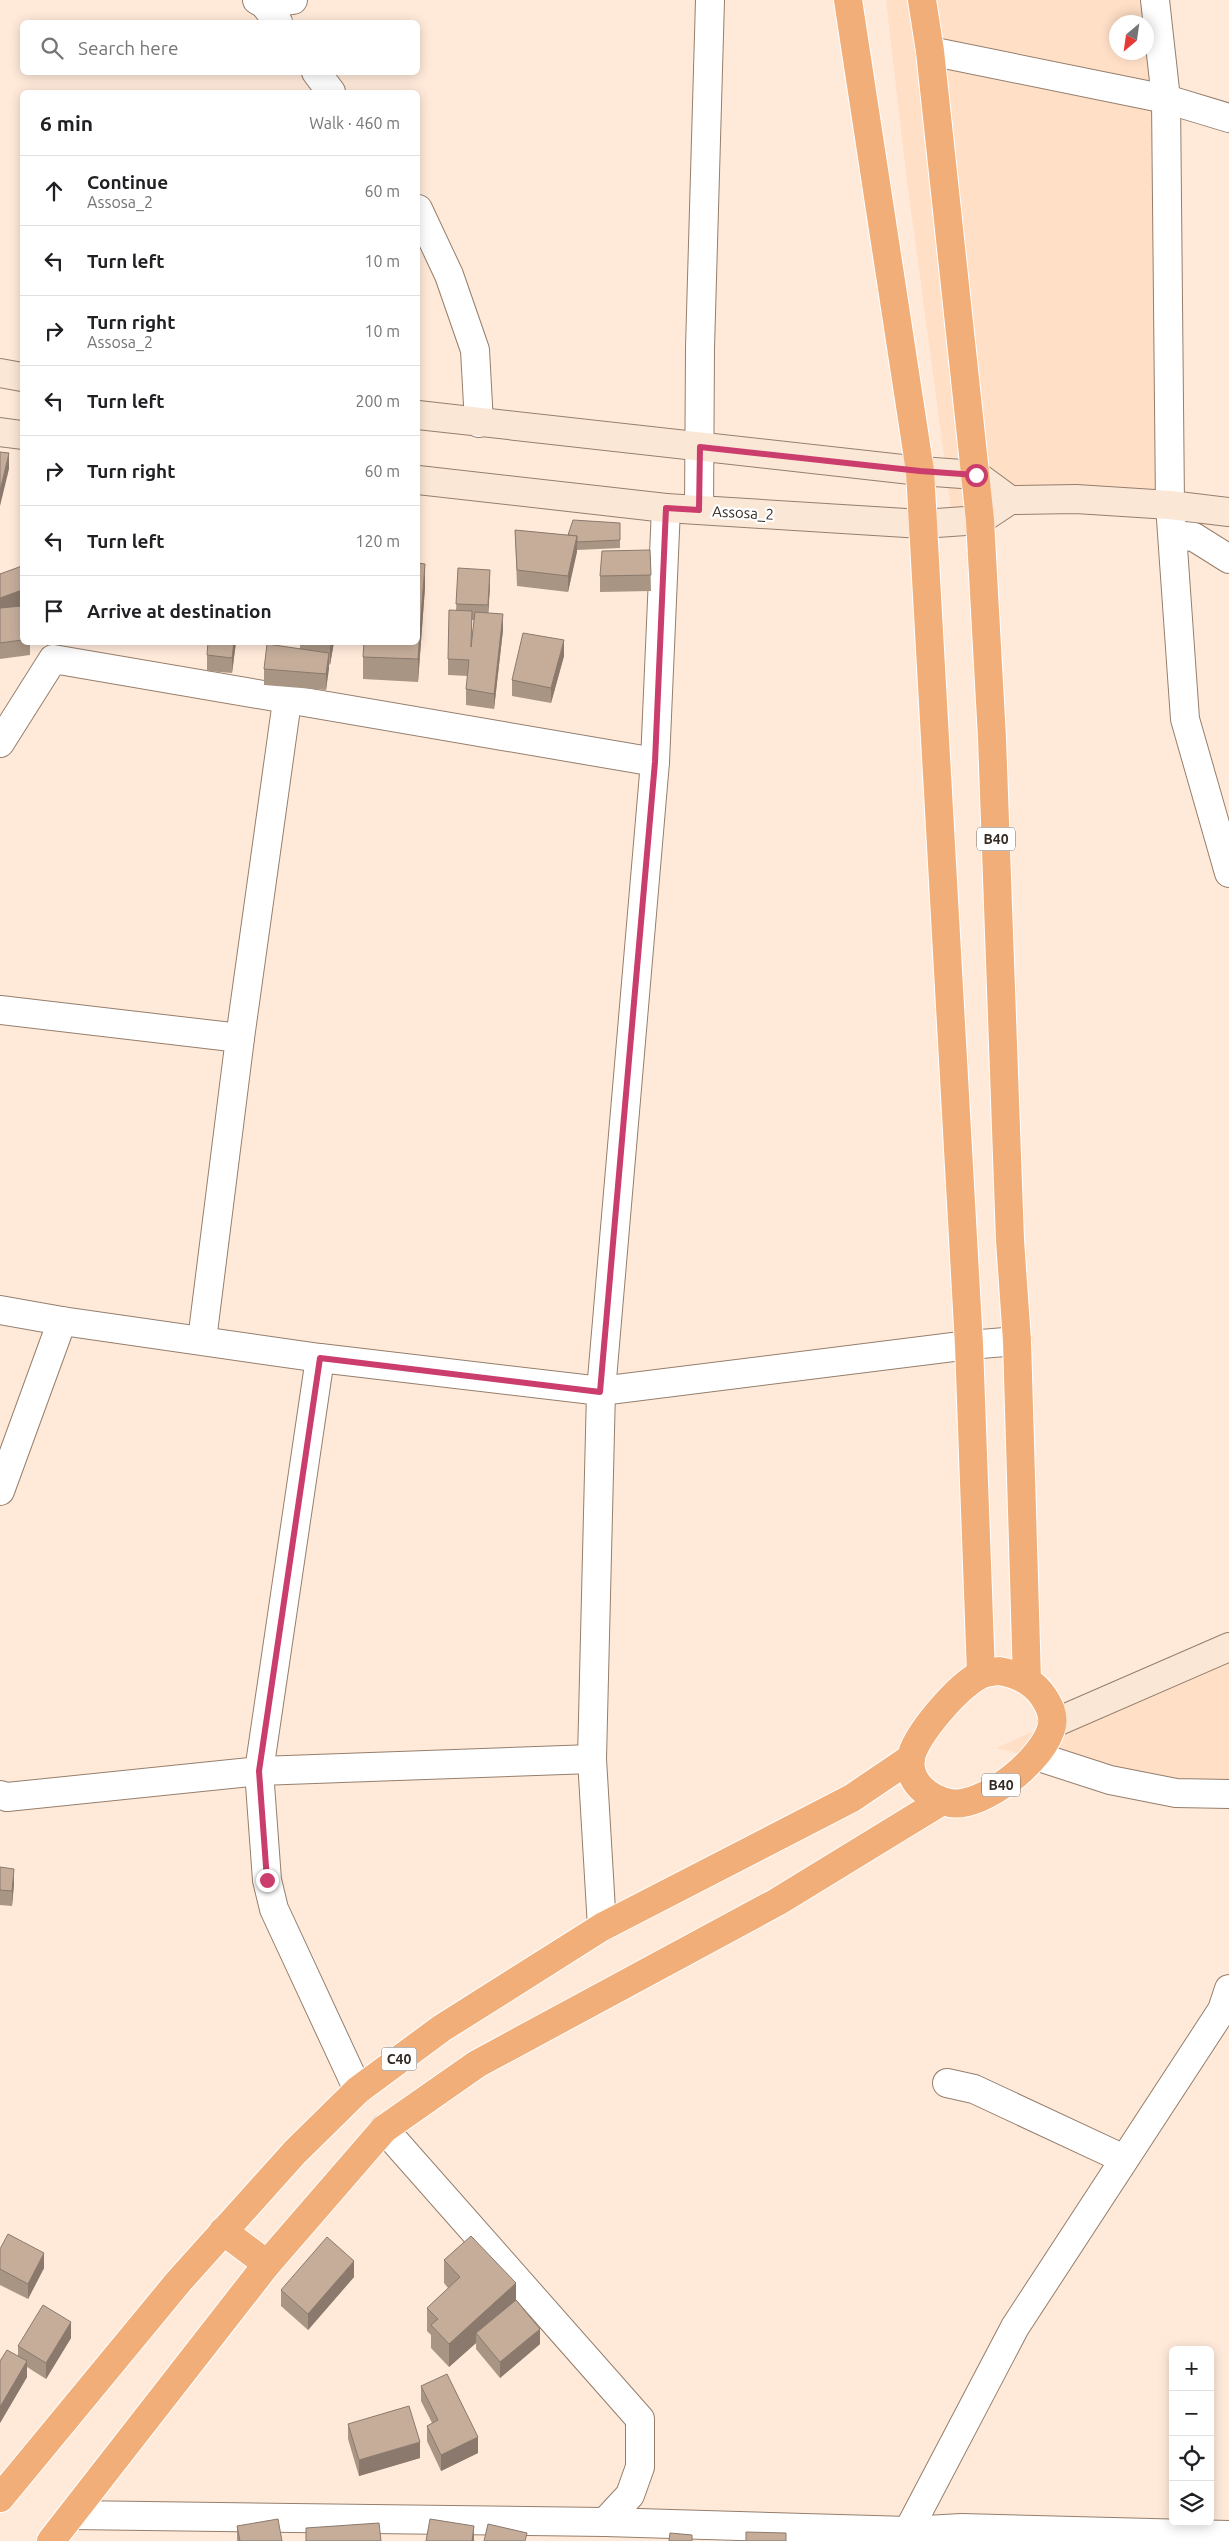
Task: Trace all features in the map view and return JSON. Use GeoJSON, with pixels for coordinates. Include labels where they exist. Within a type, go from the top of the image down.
{"type":"FeatureCollection","features":[{"type":"Feature","properties":{"kind":"highway"},"geometry":{"type":"LineString","coordinates":[[848,0],[920,471],[969,1345],[981,1674]]}},
{"type":"Feature","properties":{"kind":"highway","name":"B40"},"geometry":{"type":"LineString","coordinates":[[922,0],[930,51],[980,520],[992,738],[1010,1240],[1017,1341],[1027,1680]]}},
{"type":"Feature","properties":{"kind":"highway"},"geometry":{"type":"LineString","coordinates":[[942,1801],[929,1795],[918,1785],[912,1771],[911,1758],[939,1712],[962,1688],[981,1674],[999,1671],[1013,1673],[1027,1680],[1039,1690],[1050,1706],[1052,1724]]}},
{"type":"Feature","properties":{"kind":"highway","name":"B40"},"geometry":{"type":"LineString","coordinates":[[942,1801],[957,1804],[977,1798],[998,1787],[1036,1756],[1046,1741],[1052,1724]]}},
{"type":"Feature","properties":{"kind":"highway","name":"C40"},"geometry":{"type":"LineString","coordinates":[[0,2498],[179,2281],[295,2152],[358,2090],[442,2028],[602,1927],[852,1798],[911,1758]]}},
{"type":"Feature","properties":{"kind":"highway"},"geometry":{"type":"LineString","coordinates":[[51,2541],[267,2264],[384,2129],[477,2064],[777,1902],[942,1801]]}},
{"type":"Feature","properties":{"kind":"highway"},"geometry":{"type":"LineString","coordinates":[[223,2231],[267,2264]]}},
{"type":"Feature","properties":{"kind":"street"},"geometry":{"type":"LineString","coordinates":[[266,9],[293,0]]}},
{"type":"Feature","properties":{"kind":"street"},"geometry":{"type":"LineString","coordinates":[[699,510],[700,348],[710,0]]}},
{"type":"Feature","properties":{"kind":"street"},"geometry":{"type":"LineString","coordinates":[[1155,0],[1166,99],[1170,505],[1186,719],[1229,873]]}},
{"type":"Feature","properties":{"kind":"street"},"geometry":{"type":"LineString","coordinates":[[930,51],[1166,99],[1229,118]]}},
{"type":"Feature","properties":{"kind":"street"},"geometry":{"type":"LineString","coordinates":[[318,75],[330,90]]}},
{"type":"Feature","properties":{"kind":"street"},"geometry":{"type":"LineString","coordinates":[[420,213],[449,275],[474,350],[479,423]]}},
{"type":"Feature","properties":{"kind":"street"},"geometry":{"type":"LineString","coordinates":[[0,373],[20,377]]}},
{"type":"Feature","properties":{"kind":"street"},"geometry":{"type":"LineString","coordinates":[[420,415],[920,471],[976,475],[1010,500]]}},
{"type":"Feature","properties":{"kind":"street"},"geometry":{"type":"LineString","coordinates":[[0,432],[20,435]]}},
{"type":"Feature","properties":{"kind":"street","name":"Assosa_2"},"geometry":{"type":"LineString","coordinates":[[420,480],[666,508],[922,524],[980,520]]}},
{"type":"Feature","properties":{"kind":"street"},"geometry":{"type":"LineString","coordinates":[[980,520],[1010,500],[1076,500],[1170,505],[1229,512]]}},
{"type":"Feature","properties":{"kind":"street"},"geometry":{"type":"LineString","coordinates":[[602,1927],[592,1759],[600,1392],[655,762],[666,508]]}},
{"type":"Feature","properties":{"kind":"street"},"geometry":{"type":"LineString","coordinates":[[1173,535],[1194,537],[1229,559]]}},
{"type":"Feature","properties":{"kind":"street"},"geometry":{"type":"LineString","coordinates":[[0,742],[54,651],[287,700],[655,762]]}},
{"type":"Feature","properties":{"kind":"street"},"geometry":{"type":"LineString","coordinates":[[202,1340],[240,1038],[287,700]]}},
{"type":"Feature","properties":{"kind":"street"},"geometry":{"type":"LineString","coordinates":[[0,1010],[240,1038]]}},
{"type":"Feature","properties":{"kind":"street"},"geometry":{"type":"LineString","coordinates":[[0,1310],[62,1321],[320,1358],[600,1392],[969,1345],[1017,1341]]}},
{"type":"Feature","properties":{"kind":"street"},"geometry":{"type":"LineString","coordinates":[[0,1490],[62,1321]]}},
{"type":"Feature","properties":{"kind":"street"},"geometry":{"type":"LineString","coordinates":[[320,1358],[259,1771],[267,1880],[274,1910],[358,2090]]}},
{"type":"Feature","properties":{"kind":"street"},"geometry":{"type":"LineString","coordinates":[[1052,1724],[1229,1646]]}},
{"type":"Feature","properties":{"kind":"street"},"geometry":{"type":"LineString","coordinates":[[1036,1756],[1110,1780],[1176,1792],[1229,1794]]}},
{"type":"Feature","properties":{"kind":"street"},"geometry":{"type":"LineString","coordinates":[[0,1794],[7,1797],[259,1771],[592,1759]]}},
{"type":"Feature","properties":{"kind":"street"},"geometry":{"type":"LineString","coordinates":[[908,2531],[1015,2327],[1227,2002]]}},
{"type":"Feature","properties":{"kind":"street"},"geometry":{"type":"LineString","coordinates":[[947,2083],[974,2089],[1124,2159]]}},
{"type":"Feature","properties":{"kind":"street"},"geometry":{"type":"LineString","coordinates":[[384,2129],[640,2419],[640,2467],[630,2495],[605,2522]]}},
{"type":"Feature","properties":{"kind":"street"},"geometry":{"type":"LineString","coordinates":[[72,2515],[605,2522],[967,2534],[1229,2535]]}},
{"type":"Feature","properties":{"kind":"shaded area"},"geometry":{"type":"Polygon","coordinates":[[[886,0],[1146,0],[1147,15],[1109,15],[1109,60],[1149,60],[1175,508],[951,508],[906,173],[886,0]]]}},
{"type":"Feature","properties":{"kind":"shaded area"},"geometry":{"type":"Polygon","coordinates":[[[1229,1644],[1229,1794],[1185,1793],[996,1748],[1229,1644]]]}},
{"type":"Feature","properties":{"kind":"building"},"geometry":{"type":"Polygon","coordinates":[[[0,452],[9,453],[0,491],[0,452]]]}},
{"type":"Feature","properties":{"kind":"building"},"geometry":{"type":"Polygon","coordinates":[[[573,520],[620,523],[620,540],[577,542],[577,536],[568,535],[573,520]]]}},
{"type":"Feature","properties":{"kind":"building"},"geometry":{"type":"Polygon","coordinates":[[[515,530],[577,536],[568,576],[517,570],[515,530]]]}},
{"type":"Feature","properties":{"kind":"building"},"geometry":{"type":"Polygon","coordinates":[[[650,550],[651,575],[600,576],[602,551],[650,550]]]}},
{"type":"Feature","properties":{"kind":"building"},"geometry":{"type":"Polygon","coordinates":[[[420,563],[425,564],[420,632],[420,563]]]}},
{"type":"Feature","properties":{"kind":"building"},"geometry":{"type":"Polygon","coordinates":[[[20,567],[20,591],[0,598],[0,574],[20,567]]]}},
{"type":"Feature","properties":{"kind":"building"},"geometry":{"type":"Polygon","coordinates":[[[458,568],[490,570],[488,605],[456,604],[458,568]]]}},
{"type":"Feature","properties":{"kind":"building"},"geometry":{"type":"Polygon","coordinates":[[[20,606],[20,640],[0,643],[0,608],[20,606]]]}},
{"type":"Feature","properties":{"kind":"building"},"geometry":{"type":"Polygon","coordinates":[[[449,610],[472,611],[471,647],[475,612],[503,614],[494,694],[466,689],[469,660],[448,659],[449,610]]]}},
{"type":"Feature","properties":{"kind":"building"},"geometry":{"type":"Polygon","coordinates":[[[523,633],[564,640],[551,688],[512,680],[523,633]]]}},
{"type":"Feature","properties":{"kind":"building"},"geometry":{"type":"Polygon","coordinates":[[[208,645],[234,645],[232,658],[207,655],[208,645]]]}},
{"type":"Feature","properties":{"kind":"building"},"geometry":{"type":"Polygon","coordinates":[[[267,645],[329,653],[326,674],[264,669],[267,645]]]}},
{"type":"Feature","properties":{"kind":"building"},"geometry":{"type":"Polygon","coordinates":[[[364,645],[419,645],[418,659],[363,657],[364,645]]]}},
{"type":"Feature","properties":{"kind":"building"},"geometry":{"type":"Polygon","coordinates":[[[0,1867],[14,1869],[12,1891],[0,1890],[0,1867]]]}},
{"type":"Feature","properties":{"kind":"building"},"geometry":{"type":"Polygon","coordinates":[[[8,2234],[44,2253],[28,2284],[0,2269],[0,2249],[8,2234]]]}},
{"type":"Feature","properties":{"kind":"building"},"geometry":{"type":"Polygon","coordinates":[[[471,2236],[516,2283],[449,2344],[431,2325],[438,2319],[427,2308],[460,2277],[444,2260],[471,2236]]]}},
{"type":"Feature","properties":{"kind":"building"},"geometry":{"type":"Polygon","coordinates":[[[327,2237],[354,2261],[308,2314],[281,2290],[327,2237]]]}},
{"type":"Feature","properties":{"kind":"building"},"geometry":{"type":"Polygon","coordinates":[[[516,2300],[540,2329],[500,2362],[476,2333],[516,2300]]]}},
{"type":"Feature","properties":{"kind":"building"},"geometry":{"type":"Polygon","coordinates":[[[43,2305],[71,2322],[46,2363],[18,2346],[43,2305]]]}},
{"type":"Feature","properties":{"kind":"building"},"geometry":{"type":"Polygon","coordinates":[[[7,2350],[27,2361],[0,2407],[0,2361],[7,2350]]]}},
{"type":"Feature","properties":{"kind":"building"},"geometry":{"type":"Polygon","coordinates":[[[447,2374],[478,2437],[441,2455],[427,2426],[438,2420],[421,2386],[447,2374]]]}},
{"type":"Feature","properties":{"kind":"building"},"geometry":{"type":"Polygon","coordinates":[[[409,2406],[420,2442],[359,2460],[348,2424],[409,2406]]]}},
{"type":"Feature","properties":{"kind":"building"},"geometry":{"type":"Polygon","coordinates":[[[278,2519],[282,2541],[240,2541],[237,2526],[278,2519]]]}},
{"type":"Feature","properties":{"kind":"building"},"geometry":{"type":"Polygon","coordinates":[[[430,2519],[474,2526],[472,2541],[426,2541],[430,2519]]]}},
{"type":"Feature","properties":{"kind":"building"},"geometry":{"type":"Polygon","coordinates":[[[379,2523],[381,2541],[306,2541],[306,2528],[379,2523]]]}},
{"type":"Feature","properties":{"kind":"building"},"geometry":{"type":"Polygon","coordinates":[[[488,2524],[527,2533],[525,2541],[484,2541],[488,2524]]]}},
{"type":"Feature","properties":{"kind":"building"},"geometry":{"type":"Polygon","coordinates":[[[746,2532],[786,2533],[786,2541],[746,2541],[746,2532]]]}},
{"type":"Feature","properties":{"kind":"building"},"geometry":{"type":"Polygon","coordinates":[[[670,2533],[692,2535],[692,2541],[669,2541],[670,2533]]]}},
{"type":"Feature","properties":{"kind":"route"},"geometry":{"type":"LineString","coordinates":[[267,1880],[259,1771],[320,1358],[600,1392],[655,762],[666,508],[699,510],[700,447],[920,471],[976,475]]}}]}
